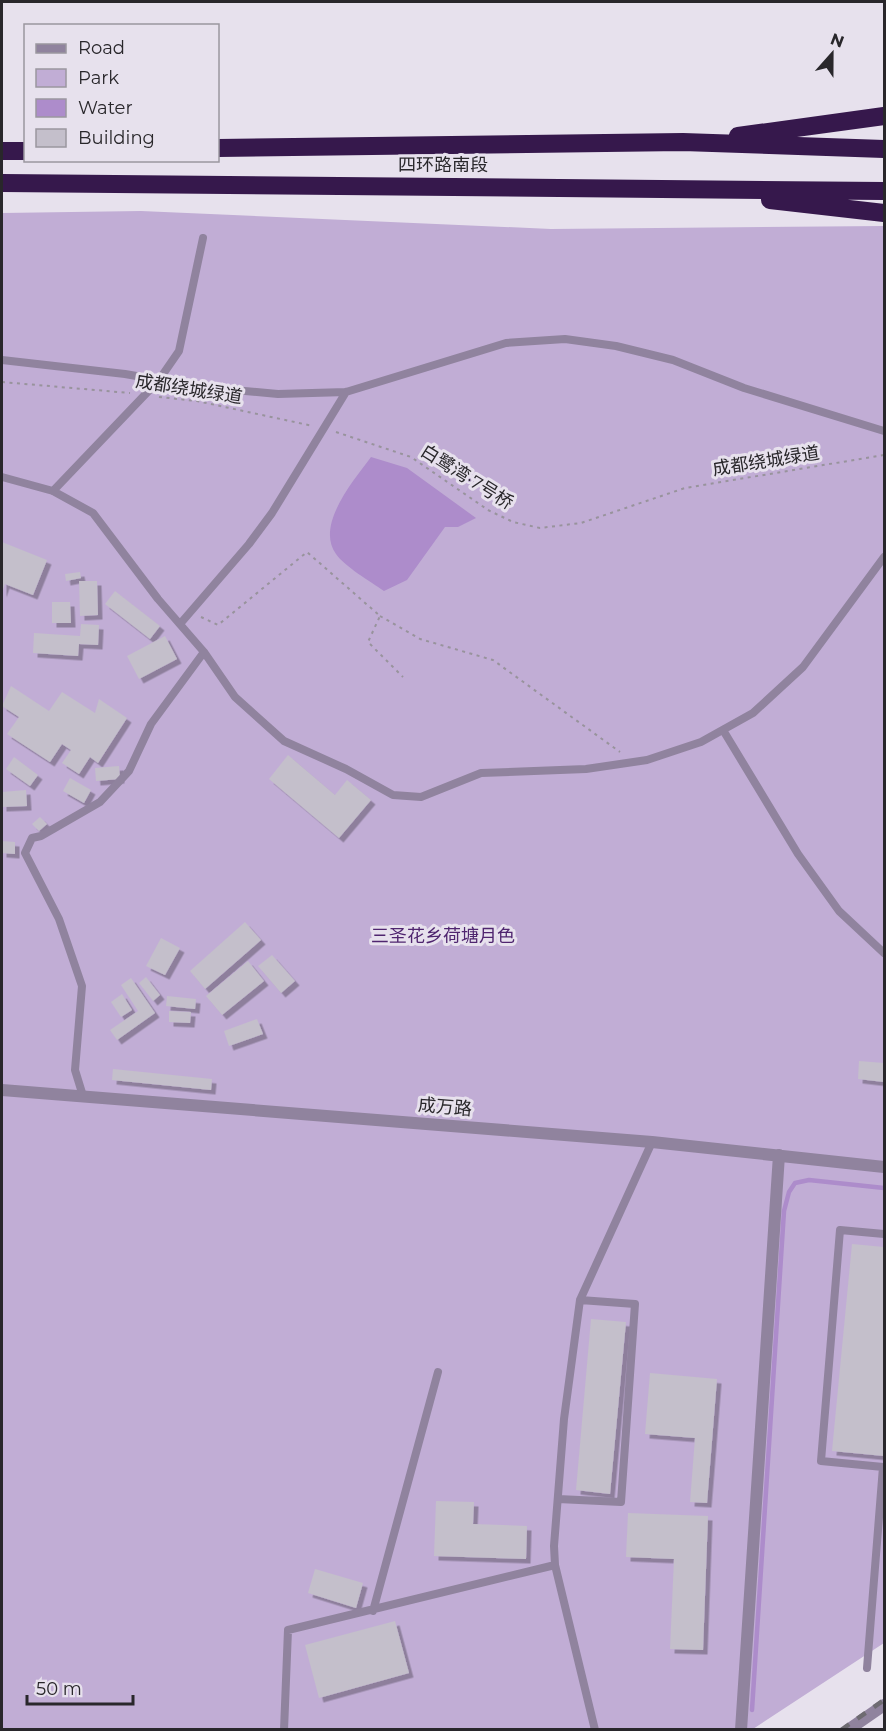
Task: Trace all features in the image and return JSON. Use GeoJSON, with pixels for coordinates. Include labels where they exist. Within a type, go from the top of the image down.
{"type":"FeatureCollection","features":[{"type":"Feature","properties":{"kind":"highway"},"geometry":{"type":"LineString","coordinates":[[683,142],[885,116]]}},
{"type":"Feature","properties":{"kind":"highway","name":"四环路南段"},"geometry":{"type":"LineString","coordinates":[[219,148],[683,142],[885,149]]}},
{"type":"Feature","properties":{"kind":"highway"},"geometry":{"type":"LineString","coordinates":[[2,151],[24,151]]}},
{"type":"Feature","properties":{"kind":"highway","name":"四环路南段"},"geometry":{"type":"LineString","coordinates":[[2,183],[885,191]]}},
{"type":"Feature","properties":{"kind":"highway"},"geometry":{"type":"LineString","coordinates":[[661,188],[885,213]]}},
{"type":"Feature","properties":{"kind":"street","name":"成万路"},"geometry":{"type":"LineString","coordinates":[[2,1090],[652,1142],[885,1167]]}},
{"type":"Feature","properties":{"kind":"street"},"geometry":{"type":"LineString","coordinates":[[741,1730],[779,1155]]}},
{"type":"Feature","properties":{"kind":"street"},"geometry":{"type":"LineString","coordinates":[[848,1730],[885,1705]]}},
{"type":"Feature","properties":{"kind":"lane"},"geometry":{"type":"LineString","coordinates":[[53,491],[159,380],[178,351],[203,238]]}},
{"type":"Feature","properties":{"kind":"lane"},"geometry":{"type":"LineString","coordinates":[[2,360],[30,361],[200,387],[278,394],[346,392],[506,343],[565,339],[616,346],[672,360],[744,388],[885,431]]}},
{"type":"Feature","properties":{"kind":"lane"},"geometry":{"type":"LineString","coordinates":[[180,624],[261,528],[346,392]]}},
{"type":"Feature","properties":{"kind":"lane"},"geometry":{"type":"LineString","coordinates":[[2,477],[53,491],[93,513],[124,556],[204,652],[235,697],[284,741],[346,769],[393,795],[421,797],[481,773],[586,770],[634,762],[701,742],[753,713],[803,667],[885,557]]}},
{"type":"Feature","properties":{"kind":"lane"},"geometry":{"type":"LineString","coordinates":[[83,1096],[75,1070],[82,986],[59,920],[25,853],[32,838],[41,836],[100,802],[129,771],[151,724],[204,652]]}},
{"type":"Feature","properties":{"kind":"lane"},"geometry":{"type":"LineString","coordinates":[[723,730],[798,854],[839,911],[885,952]]}},
{"type":"Feature","properties":{"kind":"lane"},"geometry":{"type":"LineString","coordinates":[[595,1730],[555,1565],[564,1419],[580,1300],[652,1142]]}},
{"type":"Feature","properties":{"kind":"lane"},"geometry":{"type":"LineString","coordinates":[[867,1668],[883,1467],[821,1461],[840,1230],[885,1234]]}},
{"type":"Feature","properties":{"kind":"lane"},"geometry":{"type":"LineString","coordinates":[[558,1499],[621,1502],[635,1304],[580,1300]]}},
{"type":"Feature","properties":{"kind":"lane"},"geometry":{"type":"LineString","coordinates":[[373,1611],[438,1372]]}},
{"type":"Feature","properties":{"kind":"lane"},"geometry":{"type":"LineString","coordinates":[[284,1730],[288,1630],[555,1565]]}},
{"type":"Feature","properties":{"kind":"path","name":"成都绕城绿道"},"geometry":{"type":"LineString","coordinates":[[2,382],[113,390],[142,396],[197,401],[325,428],[369,443]]}},
{"type":"Feature","properties":{"kind":"path","name":"白鹭湾·7号桥"},"geometry":{"type":"LineString","coordinates":[[369,443],[411,457],[488,510],[513,522],[540,528],[581,523],[654,498]]}},
{"type":"Feature","properties":{"kind":"path","name":"成都绕城绿道"},"geometry":{"type":"LineString","coordinates":[[654,498],[685,488],[885,455]]}},
{"type":"Feature","properties":{"kind":"path"},"geometry":{"type":"LineString","coordinates":[[190,612],[218,625],[306,552],[380,616],[420,639],[493,660],[634,762]]}},
{"type":"Feature","properties":{"kind":"path"},"geometry":{"type":"LineString","coordinates":[[380,616],[368,642],[403,677]]}},
{"type":"Feature","properties":{"kind":"green space","name":"三圣花乡荷塘月色"},"geometry":{"type":"Polygon","coordinates":[[[141,211],[551,229],[884,226],[884,1643],[753,1729],[2,1729],[2,213],[141,211]]]}},
{"type":"Feature","properties":{"kind":"water"},"geometry":{"type":"Polygon","coordinates":[[[371,457],[407,468],[476,518],[458,527],[445,527],[407,580],[384,591],[345,564],[336,554],[331,542],[330,530],[339,503],[371,457]]]}},
{"type":"Feature","properties":{"kind":"building"},"geometry":{"type":"Polygon","coordinates":[[[2,542],[47,560],[33,595],[5,584],[2,593],[2,542]]]}},
{"type":"Feature","properties":{"kind":"building"},"geometry":{"type":"Polygon","coordinates":[[[80,572],[81,578],[66,581],[65,574],[80,572]]]}},
{"type":"Feature","properties":{"kind":"building"},"geometry":{"type":"Polygon","coordinates":[[[79,581],[97,581],[98,615],[80,616],[79,581]]]}},
{"type":"Feature","properties":{"kind":"building"},"geometry":{"type":"Polygon","coordinates":[[[115,591],[160,626],[150,639],[105,604],[115,591]]]}},
{"type":"Feature","properties":{"kind":"building"},"geometry":{"type":"Polygon","coordinates":[[[52,602],[70,602],[71,623],[52,623],[52,602]]]}},
{"type":"Feature","properties":{"kind":"building"},"geometry":{"type":"Polygon","coordinates":[[[81,624],[99,625],[98,645],[79,644],[78,656],[33,653],[34,633],[80,636],[81,624]]]}},
{"type":"Feature","properties":{"kind":"building"},"geometry":{"type":"Polygon","coordinates":[[[165,636],[177,659],[139,679],[127,656],[165,636]]]}},
{"type":"Feature","properties":{"kind":"building"},"geometry":{"type":"Polygon","coordinates":[[[11,686],[49,711],[62,692],[95,713],[99,699],[127,718],[98,763],[90,757],[79,774],[62,763],[71,750],[62,744],[50,762],[7,734],[19,717],[2,706],[11,686]]]}},
{"type":"Feature","properties":{"kind":"building"},"geometry":{"type":"Polygon","coordinates":[[[288,755],[335,795],[347,780],[371,800],[339,838],[269,779],[288,755]]]}},
{"type":"Feature","properties":{"kind":"building"},"geometry":{"type":"Polygon","coordinates":[[[14,757],[38,775],[30,786],[6,769],[14,757]]]}},
{"type":"Feature","properties":{"kind":"building"},"geometry":{"type":"Polygon","coordinates":[[[119,766],[120,779],[96,781],[95,768],[119,766]]]}},
{"type":"Feature","properties":{"kind":"building"},"geometry":{"type":"Polygon","coordinates":[[[70,778],[91,790],[84,803],[63,791],[70,778]]]}},
{"type":"Feature","properties":{"kind":"building"},"geometry":{"type":"Polygon","coordinates":[[[26,790],[27,806],[2,807],[2,792],[26,790]]]}},
{"type":"Feature","properties":{"kind":"building"},"geometry":{"type":"Polygon","coordinates":[[[40,817],[47,824],[39,831],[32,824],[40,817]]]}},
{"type":"Feature","properties":{"kind":"building"},"geometry":{"type":"Polygon","coordinates":[[[2,841],[15,842],[15,854],[2,853],[2,841]]]}},
{"type":"Feature","properties":{"kind":"building"},"geometry":{"type":"Polygon","coordinates":[[[245,922],[261,940],[205,989],[190,971],[245,922]]]}},
{"type":"Feature","properties":{"kind":"building"},"geometry":{"type":"Polygon","coordinates":[[[161,938],[180,948],[165,975],[146,966],[161,938]]]}},
{"type":"Feature","properties":{"kind":"building"},"geometry":{"type":"Polygon","coordinates":[[[272,955],[295,981],[281,993],[258,966],[272,955]]]}},
{"type":"Feature","properties":{"kind":"building"},"geometry":{"type":"Polygon","coordinates":[[[248,961],[264,981],[222,1015],[206,996],[248,961]]]}},
{"type":"Feature","properties":{"kind":"building"},"geometry":{"type":"Polygon","coordinates":[[[146,977],[160,995],[153,1001],[139,983],[146,977]]]}},
{"type":"Feature","properties":{"kind":"building"},"geometry":{"type":"Polygon","coordinates":[[[131,978],[155,1013],[117,1040],[110,1030],[138,1011],[121,985],[131,978]]]}},
{"type":"Feature","properties":{"kind":"building"},"geometry":{"type":"Polygon","coordinates":[[[122,994],[132,1010],[121,1017],[111,1002],[122,994]]]}},
{"type":"Feature","properties":{"kind":"building"},"geometry":{"type":"Polygon","coordinates":[[[167,996],[196,999],[195,1009],[166,1006],[167,996]]]}},
{"type":"Feature","properties":{"kind":"building"},"geometry":{"type":"Polygon","coordinates":[[[169,1011],[191,1012],[190,1023],[169,1022],[169,1011]]]}},
{"type":"Feature","properties":{"kind":"building"},"geometry":{"type":"Polygon","coordinates":[[[257,1019],[263,1034],[229,1046],[224,1031],[257,1019]]]}},
{"type":"Feature","properties":{"kind":"building"},"geometry":{"type":"Polygon","coordinates":[[[859,1061],[884,1063],[884,1082],[858,1079],[859,1061]]]}},
{"type":"Feature","properties":{"kind":"building"},"geometry":{"type":"Polygon","coordinates":[[[113,1069],[212,1079],[211,1090],[112,1080],[113,1069]]]}},
{"type":"Feature","properties":{"kind":"building"},"geometry":{"type":"Polygon","coordinates":[[[852,1244],[884,1247],[884,1456],[832,1451],[852,1244]]]}},
{"type":"Feature","properties":{"kind":"building"},"geometry":{"type":"Polygon","coordinates":[[[591,1319],[626,1322],[610,1494],[576,1490],[591,1319]]]}},
{"type":"Feature","properties":{"kind":"building"},"geometry":{"type":"Polygon","coordinates":[[[650,1373],[717,1379],[707,1503],[690,1502],[695,1438],[645,1434],[650,1373]]]}},
{"type":"Feature","properties":{"kind":"building"},"geometry":{"type":"Polygon","coordinates":[[[436,1501],[474,1502],[473,1524],[527,1526],[526,1559],[434,1556],[436,1501]]]}},
{"type":"Feature","properties":{"kind":"building"},"geometry":{"type":"Polygon","coordinates":[[[628,1513],[708,1516],[703,1650],[670,1649],[674,1559],[626,1557],[628,1513]]]}},
{"type":"Feature","properties":{"kind":"building"},"geometry":{"type":"Polygon","coordinates":[[[315,1569],[363,1583],[356,1608],[308,1593],[315,1569]]]}},
{"type":"Feature","properties":{"kind":"building"},"geometry":{"type":"Polygon","coordinates":[[[395,1621],[409,1673],[319,1698],[305,1645],[395,1621]]]}},
{"type":"Feature","properties":{"kind":"waterway"},"geometry":{"type":"LineString","coordinates":[[752,1710],[784,1211],[789,1192],[795,1183],[809,1180],[884,1188]]}},
{"type":"Feature","properties":{"kind":"railway"},"geometry":{"type":"LineString","coordinates":[[841,1730],[884,1700]]}}]}
